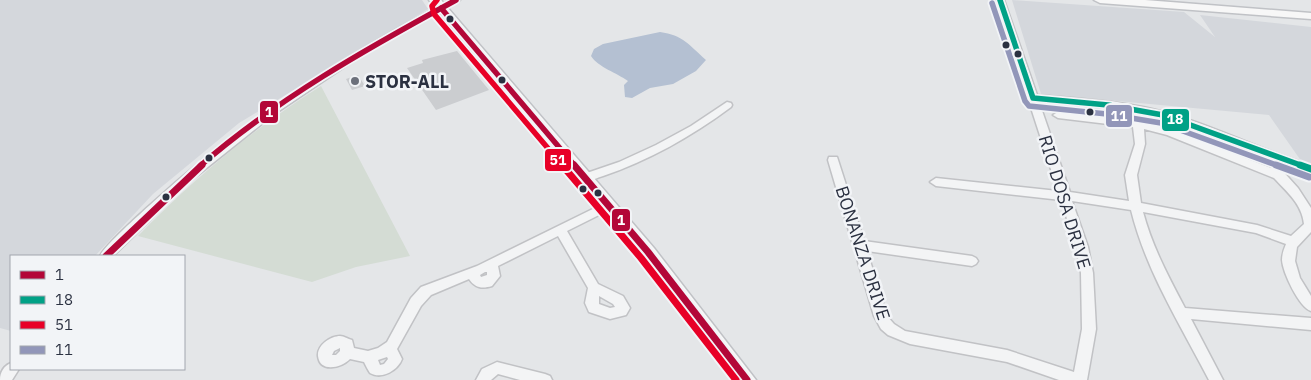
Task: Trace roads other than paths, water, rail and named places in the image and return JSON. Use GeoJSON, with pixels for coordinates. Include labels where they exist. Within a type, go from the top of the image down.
{"type":"FeatureCollection","features":[{"type":"Feature","properties":{"kind":"main road"},"geometry":{"type":"LineString","coordinates":[[1100,0],[1311,16]]}},
{"type":"Feature","properties":{"kind":"main road"},"geometry":{"type":"LineString","coordinates":[[1181,0],[1311,10]]}},
{"type":"Feature","properties":{"kind":"main road"},"geometry":{"type":"LineString","coordinates":[[438,4],[609,205],[747,380]]}},
{"type":"Feature","properties":{"kind":"street"},"geometry":{"type":"LineString","coordinates":[[107,255],[191,173],[276,106],[438,4],[456,0]]}},
{"type":"Feature","properties":{"kind":"street","name":"RIO DOSA DRIVE"},"geometry":{"type":"LineString","coordinates":[[1000,0],[1082,247],[1090,301],[1089,329],[1079,380]]}},
{"type":"Feature","properties":{"kind":"street"},"geometry":{"type":"LineString","coordinates":[[1033,98],[1137,109],[1180,120],[1277,159],[1311,168]]}},
{"type":"Feature","properties":{"kind":"street"},"geometry":{"type":"LineString","coordinates":[[585,178],[625,164],[667,144],[727,105]]}},
{"type":"Feature","properties":{"kind":"street"},"geometry":{"type":"LineString","coordinates":[[1137,109],[1140,144],[1131,175],[1144,237],[1156,266],[1216,380]]}},
{"type":"Feature","properties":{"kind":"street"},"geometry":{"type":"LineString","coordinates":[[1058,115],[1138,124],[1171,133],[1277,175],[1292,188],[1310,215],[1310,226],[1290,248],[1290,269],[1301,293],[1311,306]]}},
{"type":"Feature","properties":{"kind":"street"},"geometry":{"type":"LineString","coordinates":[[1277,159],[1274,168],[1277,175]]}},
{"type":"Feature","properties":{"kind":"street","name":"BONANZA DRIVE"},"geometry":{"type":"LineString","coordinates":[[833,160],[881,316],[889,329],[896,334],[1007,356],[1079,380]]}},
{"type":"Feature","properties":{"kind":"street"},"geometry":{"type":"LineString","coordinates":[[936,182],[1066,196],[1136,206],[1257,229],[1294,242]]}},
{"type":"Feature","properties":{"kind":"street"},"geometry":{"type":"LineString","coordinates":[[347,354],[368,357],[376,370],[386,370],[393,366],[396,359],[389,347],[421,295],[436,286],[491,264],[609,205]]}},
{"type":"Feature","properties":{"kind":"street"},"geometry":{"type":"LineString","coordinates":[[560,229],[594,288]]}},
{"type":"Feature","properties":{"kind":"street"},"geometry":{"type":"LineString","coordinates":[[859,245],[972,261]]}},
{"type":"Feature","properties":{"kind":"street"},"geometry":{"type":"LineString","coordinates":[[1180,313],[1243,316],[1311,324]]}},
{"type":"Feature","properties":{"kind":"street"},"geometry":{"type":"LineString","coordinates":[[483,380],[487,373],[497,368],[544,380]]}},
{"type":"Feature","properties":{"kind":"street"},"geometry":{"type":"LineString","coordinates":[[3,380],[11,370]]}},
{"type":"Feature","properties":{"kind":"water"},"geometry":{"type":"Polygon","coordinates":[[[660,32],[680,38],[706,60],[696,71],[673,84],[650,88],[632,98],[625,97],[624,85],[628,81],[594,60],[591,56],[594,49],[603,44],[660,32]]]}},
{"type":"Feature","properties":{"kind":"place","name":"STOR-ALL"},"geometry":{"type":"Point","coordinates":[355,81]}}]}
